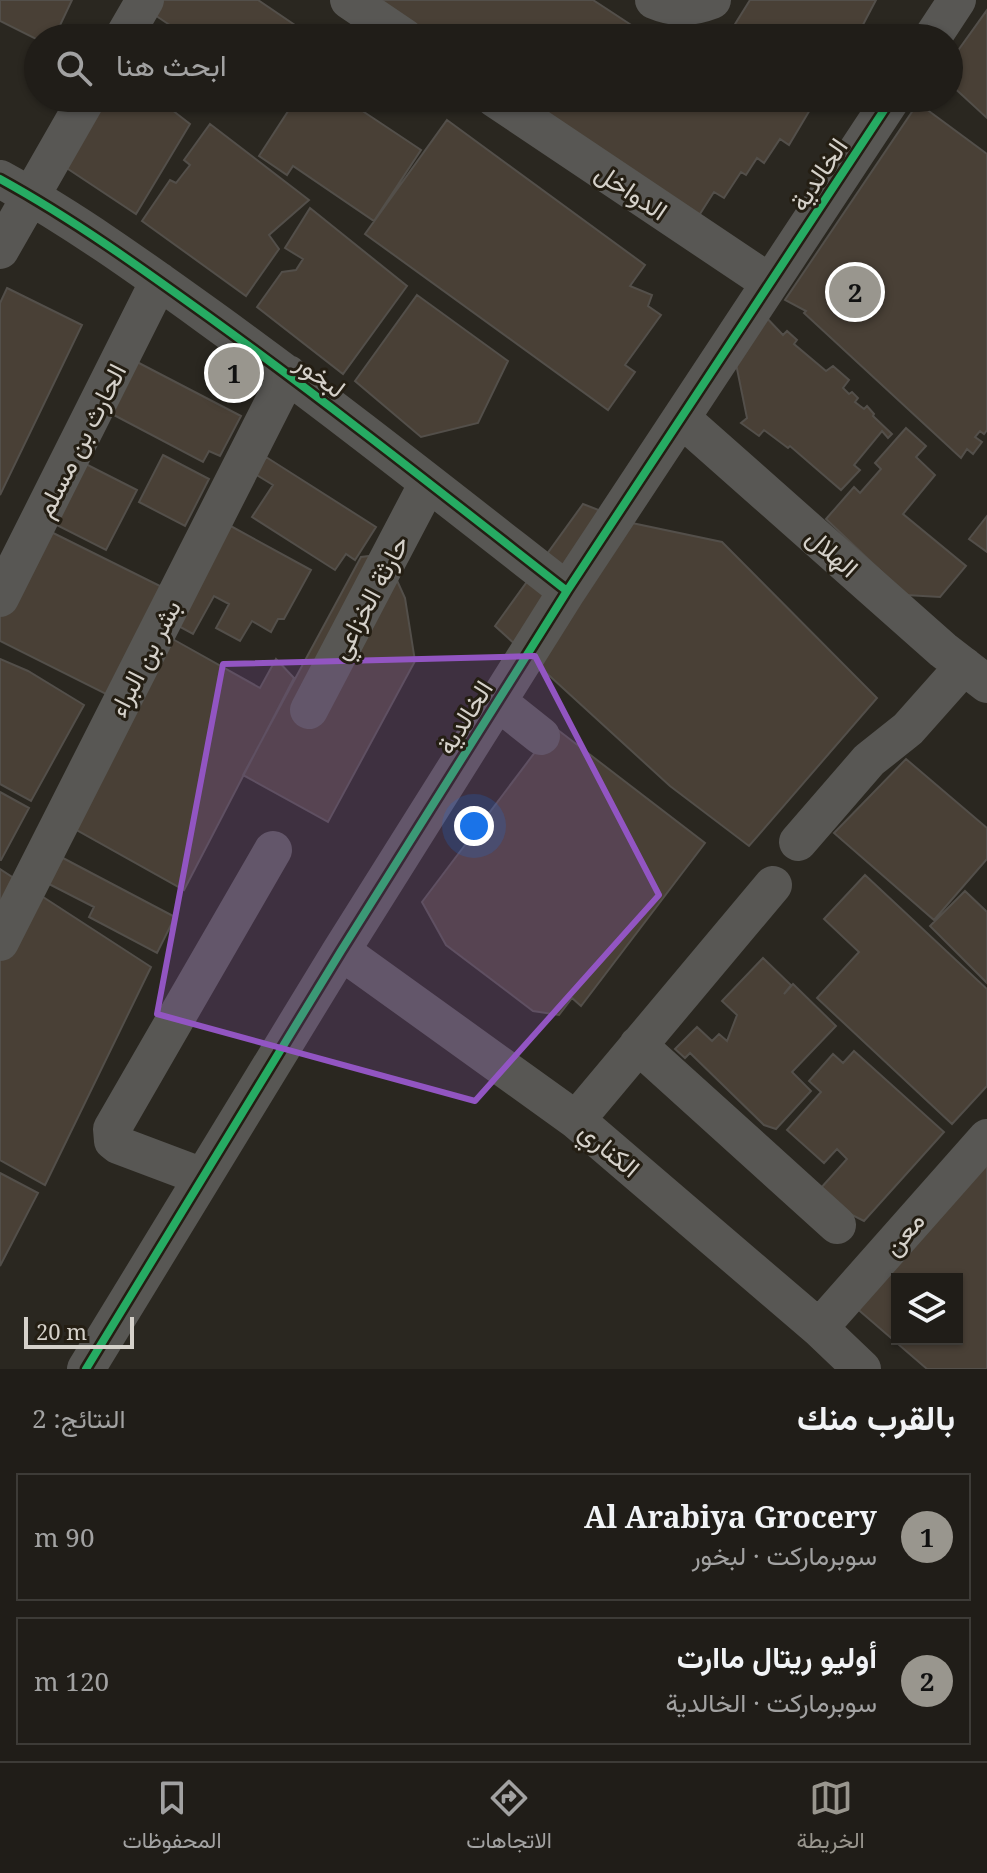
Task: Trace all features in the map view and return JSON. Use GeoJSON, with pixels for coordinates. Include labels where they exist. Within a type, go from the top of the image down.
{"type":"FeatureCollection","features":[{"type":"Feature","properties":{"kind":"street"},"geometry":{"type":"LineString","coordinates":[[131,24],[145,0]]}},
{"type":"Feature","properties":{"kind":"street"},"geometry":{"type":"LineString","coordinates":[[349,0],[384,24]]}},
{"type":"Feature","properties":{"kind":"street"},"geometry":{"type":"LineString","coordinates":[[654,0],[675,7],[694,7],[712,0]]}},
{"type":"Feature","properties":{"kind":"street"},"geometry":{"type":"LineString","coordinates":[[941,24],[957,0]]}},
{"type":"Feature","properties":{"kind":"street"},"geometry":{"type":"LineString","coordinates":[[0,250],[15,187],[76,112]]}},
{"type":"Feature","properties":{"kind":"street","name":"الدواخل"},"geometry":{"type":"LineString","coordinates":[[515,112],[770,283]]}},
{"type":"Feature","properties":{"kind":"street","name":"الخالدية"},"geometry":{"type":"LineString","coordinates":[[86,1369],[497,701],[883,112]]}},
{"type":"Feature","properties":{"kind":"street","name":"لبخور"},"geometry":{"type":"LineString","coordinates":[[15,187],[159,281],[288,374],[567,591]]}},
{"type":"Feature","properties":{"kind":"street","name":"الحارث بن مسلم"},"geometry":{"type":"LineString","coordinates":[[0,598],[159,281]]}},
{"type":"Feature","properties":{"kind":"street","name":"بشر بن البراء"},"geometry":{"type":"LineString","coordinates":[[0,942],[288,374]]}},
{"type":"Feature","properties":{"kind":"street","name":"الهلال"},"geometry":{"type":"LineString","coordinates":[[681,418],[965,667]]}},
{"type":"Feature","properties":{"kind":"street","name":"حارثة الخزاعي"},"geometry":{"type":"LineString","coordinates":[[309,710],[428,483]]}},
{"type":"Feature","properties":{"kind":"street"},"geometry":{"type":"LineString","coordinates":[[798,842],[869,760],[902,735],[965,667]]}},
{"type":"Feature","properties":{"kind":"street"},"geometry":{"type":"LineString","coordinates":[[497,701],[541,736]]}},
{"type":"Feature","properties":{"kind":"street"},"geometry":{"type":"LineString","coordinates":[[203,1177],[118,1145],[113,1141],[112,1129],[273,850]]}},
{"type":"Feature","properties":{"kind":"street"},"geometry":{"type":"LineString","coordinates":[[576,1120],[773,885]]}},
{"type":"Feature","properties":{"kind":"street","name":"الكناري"},"geometry":{"type":"LineString","coordinates":[[341,951],[576,1120],[819,1328],[862,1369]]}},
{"type":"Feature","properties":{"kind":"street"},"geometry":{"type":"LineString","coordinates":[[638,1045],[837,1225]]}},
{"type":"Feature","properties":{"kind":"street","name":"معن"},"geometry":{"type":"LineString","coordinates":[[819,1328],[987,1138]]}},
{"type":"Feature","properties":{"kind":"highlighted area"},"geometry":{"type":"Polygon","coordinates":[[[535,656],[659,895],[475,1101],[157,1014],[223,664],[535,656]]]}},
{"type":"Feature","properties":{"kind":"building"},"geometry":{"type":"Polygon","coordinates":[[[0,0],[72,0],[61,24],[24,24],[24,33],[0,21],[0,0]]]}},
{"type":"Feature","properties":{"kind":"building"},"geometry":{"type":"Polygon","coordinates":[[[147,0],[258,0],[293,24],[168,24],[143,7],[147,0]]]}},
{"type":"Feature","properties":{"kind":"building"},"geometry":{"type":"Polygon","coordinates":[[[367,0],[593,0],[630,24],[404,24],[367,0]]]}},
{"type":"Feature","properties":{"kind":"building"},"geometry":{"type":"Polygon","coordinates":[[[750,0],[876,0],[863,24],[735,24],[750,0]]]}},
{"type":"Feature","properties":{"kind":"building"},"geometry":{"type":"Polygon","coordinates":[[[987,10],[987,118],[963,96],[963,43],[987,10]]]}},
{"type":"Feature","properties":{"kind":"building"},"geometry":{"type":"Polygon","coordinates":[[[86,112],[175,112],[190,124],[136,214],[56,161],[86,112]]]}},
{"type":"Feature","properties":{"kind":"building"},"geometry":{"type":"Polygon","coordinates":[[[288,112],[364,112],[421,150],[374,221],[293,166],[287,175],[259,156],[288,112]]]}},
{"type":"Feature","properties":{"kind":"building"},"geometry":{"type":"Polygon","coordinates":[[[537,112],[809,112],[789,145],[780,139],[764,163],[757,158],[746,175],[741,172],[724,198],[714,192],[698,217],[537,112]]]}},
{"type":"Feature","properties":{"kind":"building"},"geometry":{"type":"Polygon","coordinates":[[[912,112],[930,112],[987,154],[987,430],[984,434],[980,431],[975,437],[982,442],[973,454],[967,449],[961,458],[804,313],[806,311],[785,300],[912,112]]]}},
{"type":"Feature","properties":{"kind":"building"},"geometry":{"type":"Polygon","coordinates":[[[447,120],[645,265],[630,286],[652,295],[648,306],[661,315],[625,365],[635,372],[608,410],[365,234],[447,120]]]}},
{"type":"Feature","properties":{"kind":"building"},"geometry":{"type":"Polygon","coordinates":[[[210,124],[309,200],[269,235],[279,249],[246,296],[142,221],[170,180],[176,183],[190,165],[184,160],[210,124]]]}},
{"type":"Feature","properties":{"kind":"building"},"geometry":{"type":"Polygon","coordinates":[[[310,208],[407,286],[343,374],[257,307],[282,272],[296,270],[303,259],[285,248],[310,208]]]}},
{"type":"Feature","properties":{"kind":"building"},"geometry":{"type":"Polygon","coordinates":[[[7,288],[82,325],[0,495],[0,303],[7,288]]]}},
{"type":"Feature","properties":{"kind":"building"},"geometry":{"type":"Polygon","coordinates":[[[417,295],[508,361],[478,423],[421,437],[355,381],[417,295]]]}},
{"type":"Feature","properties":{"kind":"building"},"geometry":{"type":"Polygon","coordinates":[[[762,313],[783,335],[787,331],[797,340],[794,344],[826,371],[833,366],[849,380],[843,388],[858,398],[855,402],[864,409],[867,406],[892,434],[888,438],[882,431],[854,465],[860,470],[841,490],[790,446],[788,448],[764,430],[759,436],[741,423],[747,418],[735,359],[762,313]]]}},
{"type":"Feature","properties":{"kind":"building"},"geometry":{"type":"Polygon","coordinates":[[[137,362],[241,416],[220,456],[209,451],[203,462],[110,413],[137,362]]]}},
{"type":"Feature","properties":{"kind":"building"},"geometry":{"type":"Polygon","coordinates":[[[906,428],[926,446],[916,457],[935,475],[903,514],[966,566],[940,597],[906,595],[826,519],[854,487],[860,493],[881,469],[875,463],[906,428]]]}},
{"type":"Feature","properties":{"kind":"building"},"geometry":{"type":"Polygon","coordinates":[[[64,453],[137,490],[106,550],[33,513],[64,453]]]}},
{"type":"Feature","properties":{"kind":"building"},"geometry":{"type":"Polygon","coordinates":[[[163,455],[209,479],[185,526],[139,502],[163,455]]]}},
{"type":"Feature","properties":{"kind":"building"},"geometry":{"type":"Polygon","coordinates":[[[266,457],[376,527],[355,560],[346,554],[335,570],[252,517],[273,485],[255,474],[266,457]]]}},
{"type":"Feature","properties":{"kind":"building"},"geometry":{"type":"Polygon","coordinates":[[[583,504],[632,523],[722,542],[877,698],[749,846],[670,786],[495,626],[583,504]]]}},
{"type":"Feature","properties":{"kind":"building"},"geometry":{"type":"Polygon","coordinates":[[[987,516],[987,552],[969,539],[987,516]]]}},
{"type":"Feature","properties":{"kind":"building"},"geometry":{"type":"Polygon","coordinates":[[[25,519],[166,589],[112,697],[0,641],[0,569],[25,519]]]}},
{"type":"Feature","properties":{"kind":"building"},"geometry":{"type":"Polygon","coordinates":[[[227,524],[311,570],[284,619],[278,619],[271,632],[252,621],[240,641],[216,628],[229,604],[214,596],[193,634],[173,623],[227,524]]]}},
{"type":"Feature","properties":{"kind":"building"},"geometry":{"type":"Polygon","coordinates":[[[385,554],[405,598],[415,661],[328,822],[243,775],[361,557],[385,554]]]}},
{"type":"Feature","properties":{"kind":"building"},"geometry":{"type":"Polygon","coordinates":[[[169,637],[260,688],[276,659],[294,678],[184,890],[66,824],[169,637]]]}},
{"type":"Feature","properties":{"kind":"building"},"geometry":{"type":"Polygon","coordinates":[[[0,659],[28,671],[84,705],[31,801],[0,784],[0,659]]]}},
{"type":"Feature","properties":{"kind":"building"},"geometry":{"type":"Polygon","coordinates":[[[554,727],[705,843],[581,1006],[572,998],[559,1015],[533,1011],[446,945],[422,902],[554,727]]]}},
{"type":"Feature","properties":{"kind":"building"},"geometry":{"type":"Polygon","coordinates":[[[906,759],[987,828],[987,859],[934,920],[834,833],[906,759]]]}},
{"type":"Feature","properties":{"kind":"building"},"geometry":{"type":"Polygon","coordinates":[[[0,792],[29,808],[1,860],[0,860],[0,792]]]}},
{"type":"Feature","properties":{"kind":"building"},"geometry":{"type":"Polygon","coordinates":[[[61,857],[175,917],[157,953],[89,917],[94,907],[47,883],[61,857]]]}},
{"type":"Feature","properties":{"kind":"building"},"geometry":{"type":"Polygon","coordinates":[[[0,869],[151,967],[45,1185],[0,1160],[0,869]]]}},
{"type":"Feature","properties":{"kind":"building"},"geometry":{"type":"Polygon","coordinates":[[[865,875],[987,989],[987,1086],[952,1124],[817,998],[859,952],[824,919],[865,875]]]}},
{"type":"Feature","properties":{"kind":"building"},"geometry":{"type":"Polygon","coordinates":[[[965,891],[987,912],[987,983],[930,926],[965,891]]]}},
{"type":"Feature","properties":{"kind":"building"},"geometry":{"type":"Polygon","coordinates":[[[763,958],[791,985],[784,994],[793,984],[836,1026],[792,1072],[811,1091],[776,1129],[764,1125],[690,1053],[685,1058],[675,1049],[697,1027],[712,1041],[719,1034],[727,1041],[737,1015],[722,1001],[763,958]]]}},
{"type":"Feature","properties":{"kind":"building"},"geometry":{"type":"Polygon","coordinates":[[[854,1051],[944,1132],[864,1221],[846,1212],[820,1189],[847,1159],[837,1149],[824,1163],[787,1130],[821,1092],[809,1081],[833,1054],[843,1063],[854,1051]]]}},
{"type":"Feature","properties":{"kind":"building"},"geometry":{"type":"Polygon","coordinates":[[[987,1165],[987,1369],[927,1369],[899,1345],[963,1345],[963,1273],[891,1273],[891,1338],[847,1300],[987,1165]]]}},
{"type":"Feature","properties":{"kind":"building"},"geometry":{"type":"Polygon","coordinates":[[[0,1173],[38,1193],[0,1266],[0,1173]]]}},
{"type":"Feature","properties":{"kind":"cycle path"},"geometry":{"type":"LineString","coordinates":[[86,1369],[341,951],[567,591],[883,112]]}},
{"type":"Feature","properties":{"kind":"cycle path"},"geometry":{"type":"LineString","coordinates":[[0,179],[80,227],[209,317],[345,418],[567,591]]}},
{"type":"Feature","properties":{"kind":"place","name":"أوليو ريتال ماارت"},"geometry":{"type":"Point","coordinates":[855,292]}},
{"type":"Feature","properties":{"kind":"place","name":"Al Arabiya Grocery"},"geometry":{"type":"Point","coordinates":[234,373]}}]}
